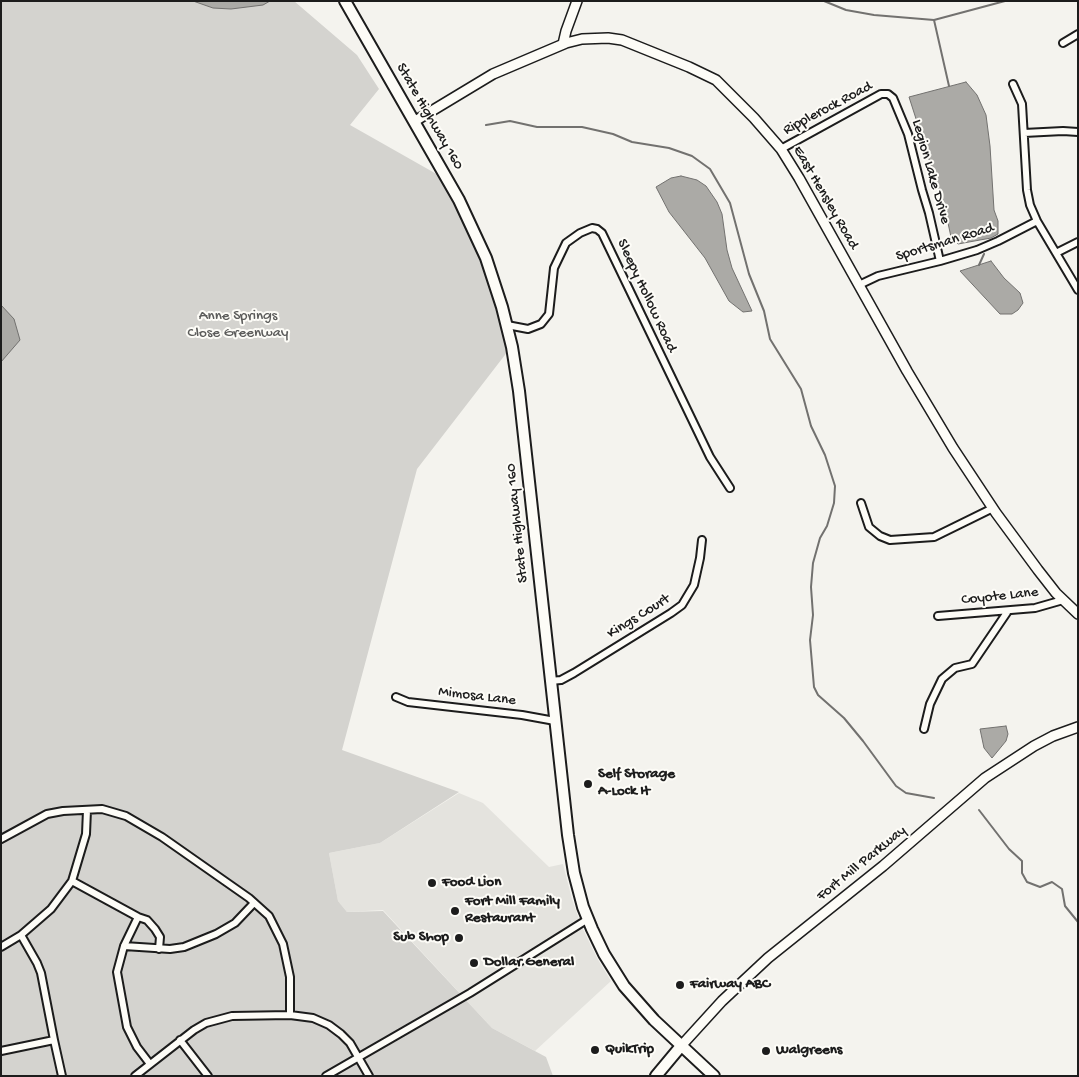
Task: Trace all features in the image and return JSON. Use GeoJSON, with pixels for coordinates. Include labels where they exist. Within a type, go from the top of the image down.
{"type":"FeatureCollection","features":[{"type":"Feature","properties":{"kind":"main road","name":"State Highway 160"},"geometry":{"type":"LineString","coordinates":[[345,1],[473,228],[496,286],[507,325],[519,391],[571,856],[577,885],[588,920],[604,954],[624,986],[654,1020],[714,1076]]}},
{"type":"Feature","properties":{"kind":"main road"},"geometry":{"type":"LineString","coordinates":[[563,44],[577,1]]}},
{"type":"Feature","properties":{"kind":"main road","name":"East Hensley Road"},"geometry":{"type":"LineString","coordinates":[[414,121],[493,74],[563,44],[582,39],[608,38],[622,40],[689,67],[722,85],[781,149],[953,448],[1038,570],[1063,600],[1078,614]]}},
{"type":"Feature","properties":{"kind":"main road","name":"Fort Mill Parkway"},"geometry":{"type":"LineString","coordinates":[[681,1046],[722,1001],[768,958],[883,866],[984,778],[1034,746],[1053,736],[1078,727]]}},
{"type":"Feature","properties":{"kind":"main road"},"geometry":{"type":"LineString","coordinates":[[656,1076],[681,1046]]}},
{"type":"Feature","properties":{"kind":"street"},"geometry":{"type":"LineString","coordinates":[[1063,42],[1078,34]]}},
{"type":"Feature","properties":{"kind":"street"},"geometry":{"type":"LineString","coordinates":[[1013,84],[1022,104],[1030,206],[1078,290]]}},
{"type":"Feature","properties":{"kind":"street","name":"Ripplerock Road"},"geometry":{"type":"LineString","coordinates":[[781,149],[881,94],[888,94]]}},
{"type":"Feature","properties":{"kind":"street","name":"Legion Lake Drive"},"geometry":{"type":"LineString","coordinates":[[888,94],[893,98],[908,134],[940,261]]}},
{"type":"Feature","properties":{"kind":"street"},"geometry":{"type":"LineString","coordinates":[[1024,133],[1078,132]]}},
{"type":"Feature","properties":{"kind":"street","name":"Sportsman Road"},"geometry":{"type":"LineString","coordinates":[[859,285],[878,276],[940,261],[998,241],[1037,221]]}},
{"type":"Feature","properties":{"kind":"street","name":"Sleepy Hollow Road"},"geometry":{"type":"LineString","coordinates":[[507,325],[528,329],[541,324],[549,314],[554,268],[566,243],[580,232],[592,228],[597,229],[602,233],[710,457],[730,488]]}},
{"type":"Feature","properties":{"kind":"street"},"geometry":{"type":"LineString","coordinates":[[1056,253],[1078,242]]}},
{"type":"Feature","properties":{"kind":"street"},"geometry":{"type":"LineString","coordinates":[[861,503],[869,527],[880,536],[890,540],[934,537],[993,508]]}},
{"type":"Feature","properties":{"kind":"street","name":"Kings Court"},"geometry":{"type":"LineString","coordinates":[[550,681],[561,680],[574,673],[671,613],[682,604],[694,585],[702,540]]}},
{"type":"Feature","properties":{"kind":"street","name":"Coyote Lane"},"geometry":{"type":"LineString","coordinates":[[938,616],[1035,608],[1063,600]]}},
{"type":"Feature","properties":{"kind":"street"},"geometry":{"type":"LineString","coordinates":[[924,729],[930,704],[942,680],[955,668],[972,664],[1008,611]]}},
{"type":"Feature","properties":{"kind":"street","name":"Mimosa Lane"},"geometry":{"type":"LineString","coordinates":[[396,697],[408,702],[522,715],[555,721]]}},
{"type":"Feature","properties":{"kind":"street"},"geometry":{"type":"LineString","coordinates":[[1,839],[47,814],[63,811],[102,809],[126,816],[162,837],[254,903],[269,916],[283,944],[290,977],[290,1015]]}},
{"type":"Feature","properties":{"kind":"street"},"geometry":{"type":"LineString","coordinates":[[1,947],[21,936],[51,909],[72,881],[86,834],[87,810]]}},
{"type":"Feature","properties":{"kind":"street"},"geometry":{"type":"LineString","coordinates":[[72,881],[147,920],[160,937],[160,948]]}},
{"type":"Feature","properties":{"kind":"street"},"geometry":{"type":"LineString","coordinates":[[124,946],[170,949],[184,947],[216,934],[235,923],[254,903]]}},
{"type":"Feature","properties":{"kind":"street"},"geometry":{"type":"LineString","coordinates":[[138,917],[124,946],[117,972],[127,1027],[137,1048],[150,1064]]}},
{"type":"Feature","properties":{"kind":"street"},"geometry":{"type":"LineString","coordinates":[[326,1076],[470,993],[588,920]]}},
{"type":"Feature","properties":{"kind":"street"},"geometry":{"type":"LineString","coordinates":[[21,936],[41,973],[62,1076]]}},
{"type":"Feature","properties":{"kind":"street"},"geometry":{"type":"LineString","coordinates":[[135,1076],[200,1026],[218,1018],[290,1015],[313,1018],[329,1025],[346,1039],[369,1076]]}},
{"type":"Feature","properties":{"kind":"street"},"geometry":{"type":"LineString","coordinates":[[1,1051],[54,1040]]}},
{"type":"Feature","properties":{"kind":"street"},"geometry":{"type":"LineString","coordinates":[[180,1040],[208,1076]]}},
{"type":"Feature","properties":{"kind":"shaded area"},"geometry":{"type":"Polygon","coordinates":[[[193,1],[270,1],[263,5],[231,9],[213,8],[193,1]]]}},
{"type":"Feature","properties":{"kind":"shaded area"},"geometry":{"type":"Polygon","coordinates":[[[966,82],[977,95],[986,115],[994,210],[998,221],[998,234],[991,238],[958,244],[951,237],[945,209],[909,97],[966,82]]]}},
{"type":"Feature","properties":{"kind":"shaded area"},"geometry":{"type":"Polygon","coordinates":[[[681,176],[697,180],[706,186],[717,202],[722,214],[727,250],[732,268],[752,311],[743,312],[729,301],[705,258],[669,212],[656,187],[671,178],[681,176]]]}},
{"type":"Feature","properties":{"kind":"shaded area"},"geometry":{"type":"Polygon","coordinates":[[[991,261],[1004,278],[1020,293],[1023,303],[1012,314],[1000,314],[960,271],[991,261]]]}},
{"type":"Feature","properties":{"kind":"shaded area"},"geometry":{"type":"Polygon","coordinates":[[[1,305],[14,319],[20,340],[1,362],[1,305]]]}},
{"type":"Feature","properties":{"kind":"shaded area"},"geometry":{"type":"Polygon","coordinates":[[[1006,726],[1008,734],[1006,741],[992,758],[984,748],[980,729],[1006,726]]]}},
{"type":"Feature","properties":{"kind":"shaded area"},"geometry":{"type":"Polygon","coordinates":[[[459,793],[483,803],[549,867],[563,864],[581,925],[611,981],[535,1051],[492,1028],[383,910],[347,912],[338,901],[329,853],[380,843],[459,793]]]}},
{"type":"Feature","properties":{"kind":"green space","name":"Anne Springs Close Greenway"},"geometry":{"type":"Polygon","coordinates":[[[1,1],[294,1],[357,55],[379,89],[350,125],[440,176],[470,230],[492,287],[508,351],[417,469],[342,750],[459,792],[380,843],[329,853],[338,901],[347,912],[383,911],[492,1028],[546,1057],[553,1076],[1,1076],[1,1]]]}},
{"type":"Feature","properties":{"kind":"waterway"},"geometry":{"type":"LineString","coordinates":[[824,1],[846,10],[874,15],[934,20],[1005,1]]}},
{"type":"Feature","properties":{"kind":"waterway"},"geometry":{"type":"LineString","coordinates":[[934,20],[949,86]]}},
{"type":"Feature","properties":{"kind":"waterway"},"geometry":{"type":"LineString","coordinates":[[486,125],[510,121],[537,127],[582,127],[613,134],[632,142],[669,148],[692,156],[710,169],[730,203],[749,274],[764,311],[770,339],[801,389],[811,426],[825,455],[835,486],[834,503],[827,526],[820,538],[813,563],[811,587],[813,615],[810,640],[814,687],[818,695],[844,718],[896,786],[906,793],[934,798]]}},
{"type":"Feature","properties":{"kind":"waterway"},"geometry":{"type":"LineString","coordinates":[[979,265],[984,254]]}},
{"type":"Feature","properties":{"kind":"waterway"},"geometry":{"type":"LineString","coordinates":[[979,810],[1009,849],[1022,861],[1022,873],[1027,882],[1040,887],[1052,882],[1062,889],[1065,906],[1078,922]]}},
{"type":"Feature","properties":{"kind":"place","name":"Self Storage A-Lock It"},"geometry":{"type":"Point","coordinates":[588,784]}},
{"type":"Feature","properties":{"kind":"place","name":"Food Lion"},"geometry":{"type":"Point","coordinates":[432,883]}},
{"type":"Feature","properties":{"kind":"place","name":"Fort Mill Family Restaurant"},"geometry":{"type":"Point","coordinates":[455,911]}},
{"type":"Feature","properties":{"kind":"place","name":"Sub Shop"},"geometry":{"type":"Point","coordinates":[459,938]}},
{"type":"Feature","properties":{"kind":"place","name":"Dollar General"},"geometry":{"type":"Point","coordinates":[474,963]}},
{"type":"Feature","properties":{"kind":"place","name":"Fairway ABC"},"geometry":{"type":"Point","coordinates":[680,985]}},
{"type":"Feature","properties":{"kind":"place","name":"QuikTrip"},"geometry":{"type":"Point","coordinates":[595,1050]}},
{"type":"Feature","properties":{"kind":"place","name":"Walgreens"},"geometry":{"type":"Point","coordinates":[766,1051]}}]}
